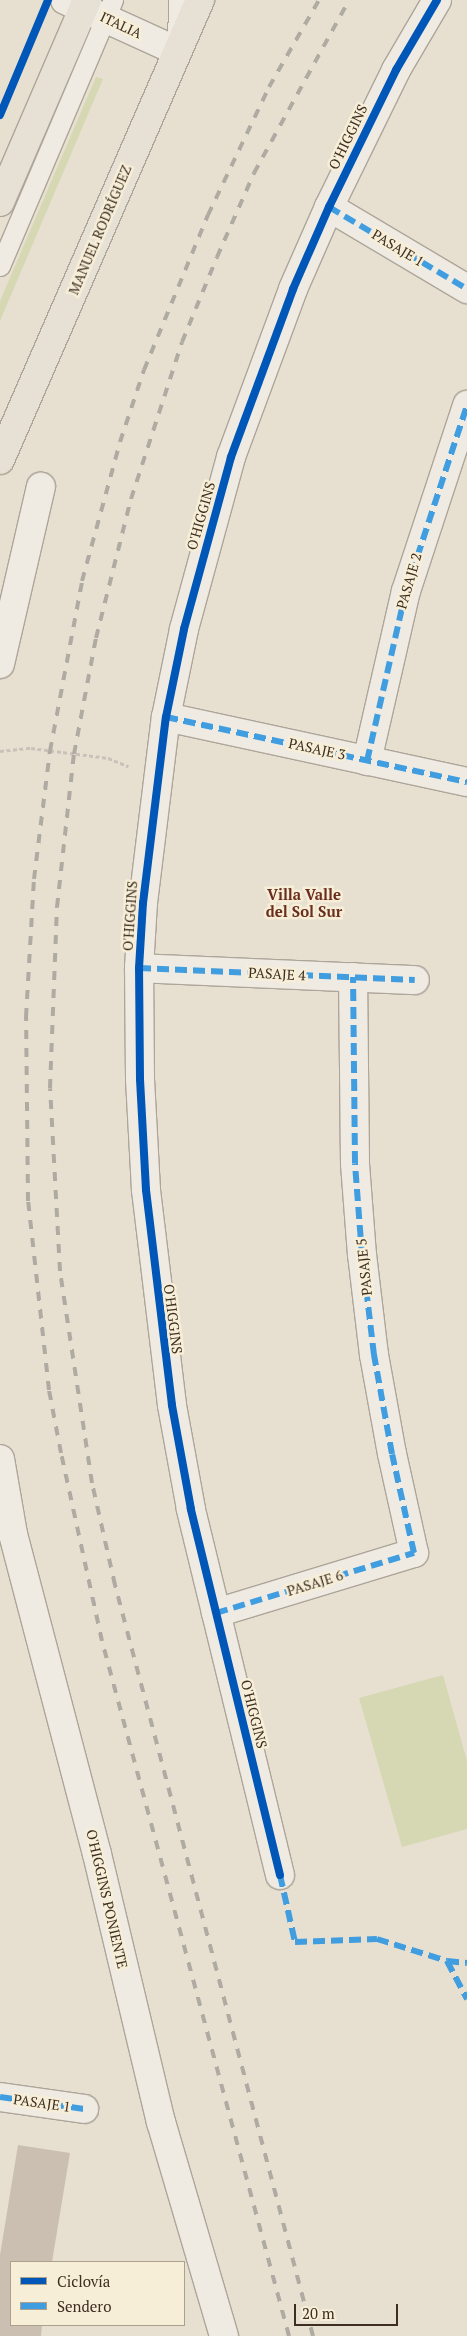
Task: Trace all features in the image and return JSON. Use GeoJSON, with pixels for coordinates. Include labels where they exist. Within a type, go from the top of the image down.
{"type":"FeatureCollection","features":[{"type":"Feature","properties":{"kind":"main road","name":"MANUEL RODRÍGUEZ"},"geometry":{"type":"LineString","coordinates":[[0,460],[200,0]]}},
{"type":"Feature","properties":{"kind":"main road"},"geometry":{"type":"LineString","coordinates":[[0,202],[91,5]]}},
{"type":"Feature","properties":{"kind":"street","name":"O'HIGGINS"},"geometry":{"type":"LineString","coordinates":[[280,1875],[216,1613],[172,1405],[157,1300],[140,1079],[139,968],[156,778],[166,717],[189,610],[231,457],[286,308],[329,207],[396,70],[437,0]]}},
{"type":"Feature","properties":{"kind":"street","name":"ITALIA"},"geometry":{"type":"LineString","coordinates":[[91,5],[177,51]]}},
{"type":"Feature","properties":{"kind":"street","name":"PASAJE 1"},"geometry":{"type":"LineString","coordinates":[[329,207],[467,289]]}},
{"type":"Feature","properties":{"kind":"street","name":"PASAJE 2"},"geometry":{"type":"LineString","coordinates":[[368,761],[406,591],[467,406]]}},
{"type":"Feature","properties":{"kind":"street"},"geometry":{"type":"LineString","coordinates":[[0,664],[41,487]]}},
{"type":"Feature","properties":{"kind":"street","name":"PASAJE 3"},"geometry":{"type":"LineString","coordinates":[[166,717],[467,782]]}},
{"type":"Feature","properties":{"kind":"street","name":"PASAJE 4"},"geometry":{"type":"LineString","coordinates":[[139,968],[415,980]]}},
{"type":"Feature","properties":{"kind":"street","name":"PASAJE 5"},"geometry":{"type":"LineString","coordinates":[[353,977],[354,1135],[362,1255],[374,1355],[414,1553]]}},
{"type":"Feature","properties":{"kind":"street","name":"O'HIGGINS PONIENTE"},"geometry":{"type":"LineString","coordinates":[[0,1459],[13,1534],[97,1854],[161,2122],[224,2336]]}},
{"type":"Feature","properties":{"kind":"street","name":"PASAJE 6"},"geometry":{"type":"LineString","coordinates":[[216,1613],[414,1553]]}},
{"type":"Feature","properties":{"kind":"street","name":"PASAJE 1"},"geometry":{"type":"LineString","coordinates":[[0,2097],[84,2109]]}},
{"type":"Feature","properties":{"kind":"lane"},"geometry":{"type":"LineString","coordinates":[[177,51],[178,0]]}},
{"type":"Feature","properties":{"kind":"lane"},"geometry":{"type":"LineString","coordinates":[[0,266],[91,5]]}},
{"type":"Feature","properties":{"kind":"path"},"geometry":{"type":"LineString","coordinates":[[0,751],[31,748],[108,758],[156,778]]}},
{"type":"Feature","properties":{"kind":"green space"},"geometry":{"type":"Polygon","coordinates":[[[96,77],[103,79],[0,321],[0,301],[96,77]]]}},
{"type":"Feature","properties":{"kind":"green space"},"geometry":{"type":"Polygon","coordinates":[[[443,1675],[467,1761],[467,1829],[402,1847],[359,1698],[443,1675]]]}},
{"type":"Feature","properties":{"kind":"building"},"geometry":{"type":"Polygon","coordinates":[[[18,2145],[70,2153],[52,2261],[10,2261],[10,2326],[42,2326],[41,2336],[0,2336],[0,2255],[18,2145]]]}},
{"type":"Feature","properties":{"kind":"railway"},"geometry":{"type":"LineString","coordinates":[[289,2336],[102,1641],[61,1453],[49,1390],[28,1201],[26,1017],[34,879],[50,751],[82,581],[120,442],[144,370],[208,215],[269,87],[319,0]]}},
{"type":"Feature","properties":{"kind":"railway"},"geometry":{"type":"LineString","coordinates":[[313,2336],[115,1585],[92,1483],[60,1271],[50,1088],[57,907],[74,754],[96,638],[131,499],[182,342],[217,257],[254,173],[349,0]]}},
{"type":"Feature","properties":{"kind":"marked path"},"geometry":{"type":"LineString","coordinates":[[329,207],[467,289]]}},
{"type":"Feature","properties":{"kind":"marked path"},"geometry":{"type":"LineString","coordinates":[[367,761],[406,591],[467,405]]}},
{"type":"Feature","properties":{"kind":"marked path"},"geometry":{"type":"LineString","coordinates":[[166,717],[467,782]]}},
{"type":"Feature","properties":{"kind":"marked path"},"geometry":{"type":"LineString","coordinates":[[139,968],[415,980]]}},
{"type":"Feature","properties":{"kind":"marked path"},"geometry":{"type":"LineString","coordinates":[[216,1613],[414,1553],[392,1454],[374,1355],[362,1255],[355,1163],[353,977]]}},
{"type":"Feature","properties":{"kind":"marked path"},"geometry":{"type":"LineString","coordinates":[[280,1875],[295,1942],[377,1939],[447,1961],[467,1999]]}},
{"type":"Feature","properties":{"kind":"marked path"},"geometry":{"type":"LineString","coordinates":[[447,1961],[467,1963]]}},
{"type":"Feature","properties":{"kind":"marked path"},"geometry":{"type":"LineString","coordinates":[[0,2097],[84,2109]]}},
{"type":"Feature","properties":{"kind":"cycle path"},"geometry":{"type":"LineString","coordinates":[[0,115],[48,0]]}},
{"type":"Feature","properties":{"kind":"cycle path"},"geometry":{"type":"LineString","coordinates":[[280,1875],[191,1509],[172,1405],[146,1190],[140,1079],[139,968],[143,903],[166,717],[184,629],[231,457],[293,289],[329,207],[396,70],[437,0]]}},
{"type":"Feature","properties":{"kind":"district","name":"Villa Valle del Sol Sur"},"geometry":{"type":"Point","coordinates":[304,902]}}]}
